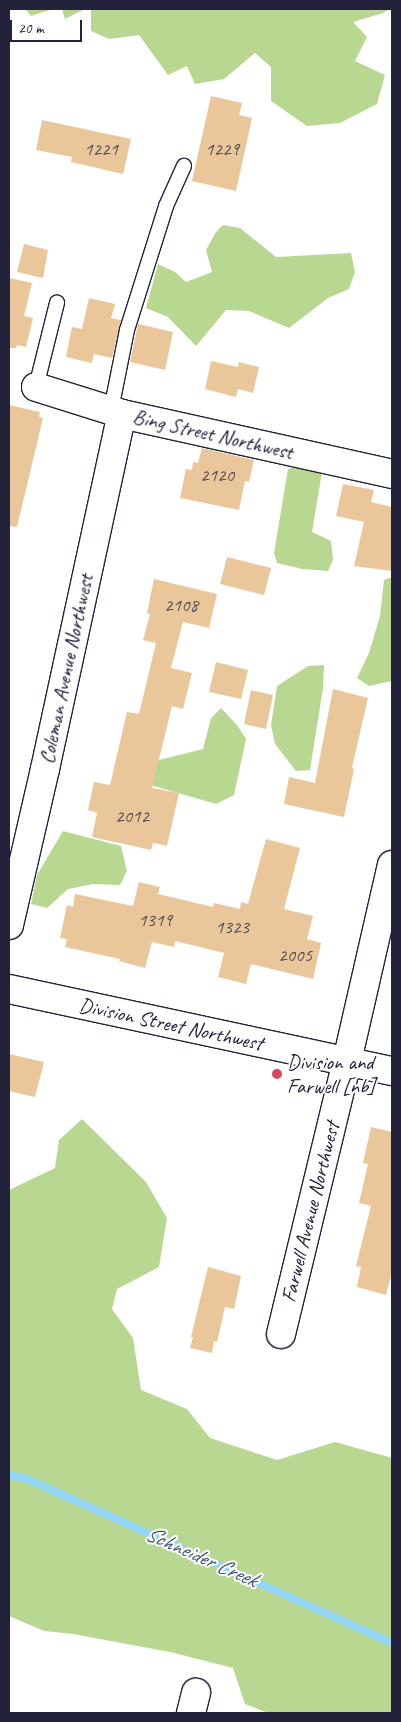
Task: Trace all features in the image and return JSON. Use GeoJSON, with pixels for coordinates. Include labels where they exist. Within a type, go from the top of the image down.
{"type":"FeatureCollection","features":[{"type":"Feature","properties":{"kind":"street","name":"Bing Street Northwest"},"geometry":{"type":"LineString","coordinates":[[36,387],[116,412],[392,474]]}},
{"type":"Feature","properties":{"kind":"street","name":"Coleman Avenue Northwest"},"geometry":{"type":"LineString","coordinates":[[9,925],[45,769],[116,412]]}},
{"type":"Feature","properties":{"kind":"street","name":"Farwell Avenue Northwest"},"geometry":{"type":"LineString","coordinates":[[280,1334],[392,864]]}},
{"type":"Feature","properties":{"kind":"street","name":"Division Street Northwest"},"geometry":{"type":"LineString","coordinates":[[9,989],[392,1071]]}},
{"type":"Feature","properties":{"kind":"lane"},"geometry":{"type":"LineString","coordinates":[[116,412],[128,330],[166,206],[184,166]]}},
{"type":"Feature","properties":{"kind":"lane"},"geometry":{"type":"LineString","coordinates":[[36,387],[57,303]]}},
{"type":"Feature","properties":{"kind":"green space"},"geometry":{"type":"Polygon","coordinates":[[[25,9],[53,9],[31,16],[25,9]]]}},
{"type":"Feature","properties":{"kind":"green space"},"geometry":{"type":"Polygon","coordinates":[[[62,9],[85,9],[65,19],[62,9]]]}},
{"type":"Feature","properties":{"kind":"green space"},"geometry":{"type":"Polygon","coordinates":[[[91,9],[390,9],[353,22],[367,37],[355,61],[385,75],[377,104],[340,123],[307,126],[271,101],[271,67],[255,53],[224,79],[195,84],[187,66],[168,75],[139,35],[109,39],[91,31],[91,9]]]}},
{"type":"Feature","properties":{"kind":"green space"},"geometry":{"type":"Polygon","coordinates":[[[223,225],[240,228],[276,257],[351,253],[355,272],[349,289],[328,298],[289,328],[249,311],[226,310],[196,346],[168,317],[146,308],[158,264],[175,272],[186,282],[212,272],[206,250],[216,232],[223,225]]]}},
{"type":"Feature","properties":{"kind":"green space"},"geometry":{"type":"Polygon","coordinates":[[[310,462],[322,472],[312,532],[331,541],[333,560],[328,571],[302,569],[277,563],[274,553],[288,469],[310,462]]]}},
{"type":"Feature","properties":{"kind":"green space"},"geometry":{"type":"Polygon","coordinates":[[[392,577],[392,681],[369,686],[357,678],[369,653],[380,616],[384,580],[392,577]]]}},
{"type":"Feature","properties":{"kind":"green space"},"geometry":{"type":"Polygon","coordinates":[[[324,665],[323,688],[310,770],[296,771],[275,744],[271,725],[277,686],[308,666],[324,665]]]}},
{"type":"Feature","properties":{"kind":"green space"},"geometry":{"type":"Polygon","coordinates":[[[221,708],[237,725],[246,739],[234,795],[216,804],[147,784],[147,763],[203,749],[211,718],[221,708]]]}},
{"type":"Feature","properties":{"kind":"green space"},"geometry":{"type":"Polygon","coordinates":[[[63,831],[121,846],[127,871],[120,885],[93,884],[68,889],[47,908],[31,904],[37,875],[63,831]]]}},
{"type":"Feature","properties":{"kind":"green space"},"geometry":{"type":"Polygon","coordinates":[[[82,1119],[146,1182],[167,1218],[159,1267],[117,1289],[112,1309],[133,1338],[141,1390],[187,1409],[210,1438],[277,1460],[335,1442],[392,1458],[392,1713],[268,1713],[245,1704],[233,1668],[170,1652],[73,1634],[44,1631],[9,1616],[9,1190],[55,1168],[59,1140],[82,1119]]]}},
{"type":"Feature","properties":{"kind":"building"},"geometry":{"type":"Polygon","coordinates":[[[211,96],[242,103],[239,115],[252,118],[236,191],[192,181],[211,96]]]}},
{"type":"Feature","properties":{"kind":"building"},"geometry":{"type":"Polygon","coordinates":[[[42,120],[131,139],[123,174],[71,162],[72,157],[36,150],[42,120]]]}},
{"type":"Feature","properties":{"kind":"building"},"geometry":{"type":"Polygon","coordinates":[[[24,244],[48,250],[43,278],[17,272],[24,244]]]}},
{"type":"Feature","properties":{"kind":"building"},"geometry":{"type":"Polygon","coordinates":[[[9,278],[32,283],[24,316],[33,318],[26,347],[17,345],[16,348],[9,348],[9,278]]]}},
{"type":"Feature","properties":{"kind":"building"},"geometry":{"type":"Polygon","coordinates":[[[89,298],[115,304],[111,318],[121,320],[112,358],[94,354],[92,363],[66,357],[72,327],[82,329],[89,298]]]}},
{"type":"Feature","properties":{"kind":"building"},"geometry":{"type":"Polygon","coordinates":[[[138,324],[173,332],[165,370],[130,362],[138,324]]]}},
{"type":"Feature","properties":{"kind":"building"},"geometry":{"type":"Polygon","coordinates":[[[211,361],[238,367],[239,362],[259,367],[253,393],[238,389],[236,397],[205,389],[211,361]]]}},
{"type":"Feature","properties":{"kind":"building"},"geometry":{"type":"Polygon","coordinates":[[[9,405],[40,412],[39,417],[43,418],[17,527],[9,526],[9,405]]]}},
{"type":"Feature","properties":{"kind":"building"},"geometry":{"type":"Polygon","coordinates":[[[202,448],[254,460],[249,482],[245,481],[239,510],[180,498],[186,469],[192,470],[193,462],[198,463],[202,448]]]}},
{"type":"Feature","properties":{"kind":"building"},"geometry":{"type":"Polygon","coordinates":[[[343,484],[374,490],[371,502],[392,507],[392,571],[354,566],[364,522],[336,516],[343,484]]]}},
{"type":"Feature","properties":{"kind":"building"},"geometry":{"type":"Polygon","coordinates":[[[227,557],[271,568],[264,595],[220,584],[227,557]]]}},
{"type":"Feature","properties":{"kind":"building"},"geometry":{"type":"Polygon","coordinates":[[[154,579],[217,594],[209,628],[183,622],[171,668],[192,673],[183,709],[172,706],[152,788],[179,793],[167,846],[153,843],[151,850],[92,837],[97,813],[88,810],[94,782],[110,785],[127,712],[139,714],[156,643],[143,640],[150,614],[147,613],[154,579]]]}},
{"type":"Feature","properties":{"kind":"building"},"geometry":{"type":"Polygon","coordinates":[[[216,662],[248,670],[241,699],[209,692],[216,662]]]}},
{"type":"Feature","properties":{"kind":"building"},"geometry":{"type":"Polygon","coordinates":[[[333,689],[368,698],[352,768],[354,769],[344,817],[284,804],[289,777],[315,783],[333,689]]]}},
{"type":"Feature","properties":{"kind":"building"},"geometry":{"type":"Polygon","coordinates":[[[251,690],[273,695],[266,729],[244,724],[251,690]]]}},
{"type":"Feature","properties":{"kind":"building"},"geometry":{"type":"Polygon","coordinates":[[[266,839],[300,848],[284,909],[313,916],[307,939],[321,943],[313,979],[251,964],[246,984],[218,977],[224,953],[175,941],[174,947],[152,942],[145,968],[119,961],[120,959],[65,947],[67,939],[60,938],[67,905],[73,907],[75,894],[133,906],[139,882],[160,887],[158,894],[213,907],[214,903],[240,909],[241,902],[248,904],[266,839]]]}},
{"type":"Feature","properties":{"kind":"building"},"geometry":{"type":"Polygon","coordinates":[[[9,1054],[44,1062],[35,1097],[9,1091],[9,1054]]]}},
{"type":"Feature","properties":{"kind":"building"},"geometry":{"type":"Polygon","coordinates":[[[371,1127],[392,1132],[392,1272],[386,1295],[357,1287],[361,1267],[356,1266],[371,1206],[359,1203],[368,1164],[363,1163],[371,1127]]]}},
{"type":"Feature","properties":{"kind":"building"},"geometry":{"type":"Polygon","coordinates":[[[208,1267],[241,1276],[234,1309],[225,1307],[217,1342],[214,1341],[212,1353],[190,1348],[208,1267]]]}},
{"type":"Feature","properties":{"kind":"waterway","name":"Schneider Creek"},"geometry":{"type":"LineString","coordinates":[[9,1475],[25,1478],[392,1643]]}},
{"type":"Feature","properties":{"kind":"place","name":"Division and Farwell [nb]"},"geometry":{"type":"Point","coordinates":[277,1074]}}]}
